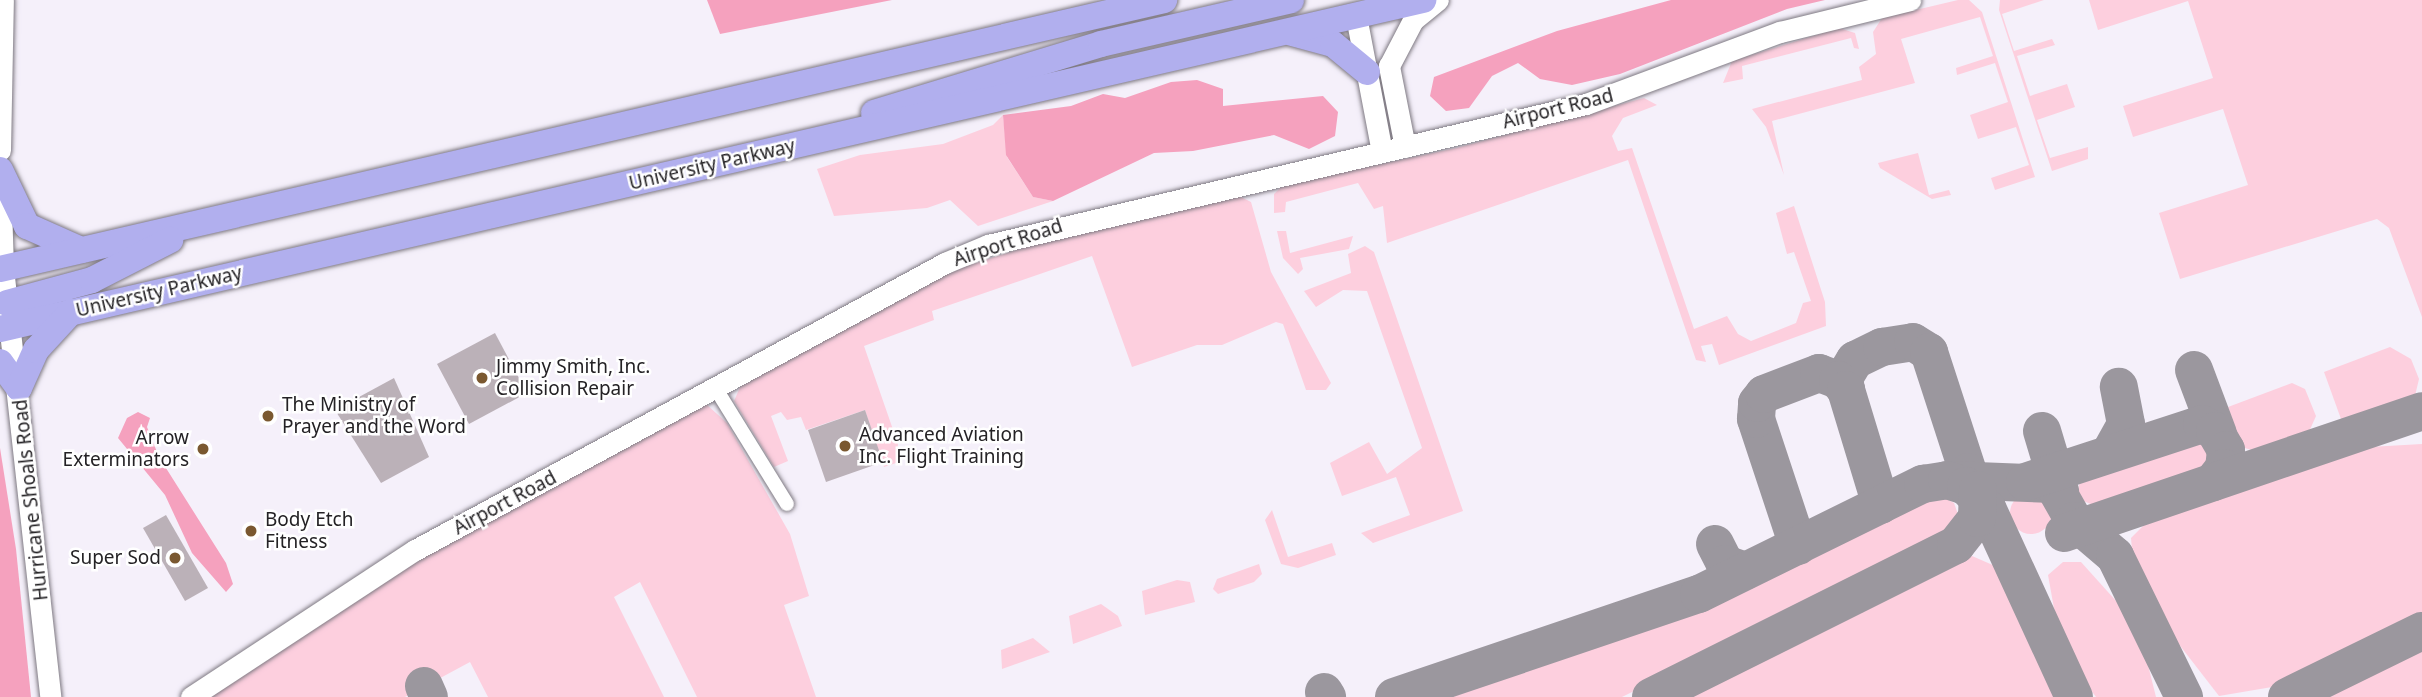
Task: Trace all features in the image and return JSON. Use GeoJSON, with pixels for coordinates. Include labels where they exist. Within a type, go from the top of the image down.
{"type":"FeatureCollection","features":[{"type":"Feature","properties":{"kind":"highway"},"geometry":{"type":"LineString","coordinates":[[4,297],[82,251],[1164,0]]}},
{"type":"Feature","properties":{"kind":"highway"},"geometry":{"type":"LineString","coordinates":[[802,144],[912,99],[1010,69],[1291,0]]}},
{"type":"Feature","properties":{"kind":"highway","name":"University Parkway"},"geometry":{"type":"LineString","coordinates":[[4,297],[71,312],[1284,32],[1360,8],[1423,0]]}},
{"type":"Feature","properties":{"kind":"highway"},"geometry":{"type":"LineString","coordinates":[[1284,32],[1333,44],[1367,72]]}},
{"type":"Feature","properties":{"kind":"highway"},"geometry":{"type":"LineString","coordinates":[[0,170],[27,226],[53,243],[82,251]]}},
{"type":"Feature","properties":{"kind":"highway"},"geometry":{"type":"LineString","coordinates":[[4,297],[92,280],[202,223]]}},
{"type":"Feature","properties":{"kind":"highway"},"geometry":{"type":"LineString","coordinates":[[0,362],[19,388],[36,350],[71,312]]}},
{"type":"Feature","properties":{"kind":"street"},"geometry":{"type":"LineString","coordinates":[[0,150],[3,0]]}},
{"type":"Feature","properties":{"kind":"street"},"geometry":{"type":"LineString","coordinates":[[1405,147],[1389,66],[1413,20],[1438,0]]}},
{"type":"Feature","properties":{"kind":"street","name":"Airport Road"},"geometry":{"type":"LineString","coordinates":[[191,697],[415,550],[716,390],[933,269],[988,246],[1586,104],[1780,32],[1910,0]]}},
{"type":"Feature","properties":{"kind":"street"},"geometry":{"type":"LineString","coordinates":[[1360,8],[1367,72],[1382,152]]}},
{"type":"Feature","properties":{"kind":"street"},"geometry":{"type":"LineString","coordinates":[[1343,161],[1367,132],[1374,108]]}},
{"type":"Feature","properties":{"kind":"street","name":"Hurricane Shoals Road"},"geometry":{"type":"LineString","coordinates":[[0,177],[4,297],[19,388],[50,697]]}},
{"type":"Feature","properties":{"kind":"street"},"geometry":{"type":"LineString","coordinates":[[716,390],[787,504]]}},
{"type":"Feature","properties":{"kind":"shaded area"},"geometry":{"type":"Polygon","coordinates":[[[707,0],[892,0],[720,34],[707,0]]]}},
{"type":"Feature","properties":{"kind":"shaded area"},"geometry":{"type":"Polygon","coordinates":[[[1671,0],[1825,0],[1787,9],[1620,74],[1572,85],[1540,79],[1518,63],[1492,76],[1469,108],[1446,111],[1430,96],[1434,77],[1557,31],[1671,0]]]}},
{"type":"Feature","properties":{"kind":"shaded area"},"geometry":{"type":"Polygon","coordinates":[[[1958,0],[1969,0],[1982,12],[2035,177],[1995,190],[1991,178],[2029,165],[2016,127],[1978,139],[1970,115],[2008,102],[1995,63],[1957,75],[1956,68],[1993,56],[1980,17],[1901,39],[1915,83],[1772,121],[1784,175],[1766,127],[1752,109],[1862,80],[1859,67],[1876,54],[1873,32],[1882,18],[1958,0]]]}},
{"type":"Feature","properties":{"kind":"shaded area"},"geometry":{"type":"Polygon","coordinates":[[[2000,0],[2044,0],[2002,14],[2014,51],[2052,39],[2055,45],[2017,56],[2030,96],[2067,84],[2075,107],[2037,120],[2050,158],[2088,147],[2088,159],[2052,171],[1999,10],[2000,0]]]}},
{"type":"Feature","properties":{"kind":"shaded area"},"geometry":{"type":"Polygon","coordinates":[[[2089,0],[2422,0],[2422,317],[2389,228],[2377,219],[2180,279],[2159,213],[2248,185],[2223,109],[2133,137],[2123,106],[2213,78],[2188,1],[2098,30],[2089,0]]]}},
{"type":"Feature","properties":{"kind":"shaded area"},"geometry":{"type":"Polygon","coordinates":[[[1839,28],[1855,33],[1859,49],[1854,48],[1851,38],[1742,66],[1743,79],[1723,83],[1732,61],[1839,28]]]}},
{"type":"Feature","properties":{"kind":"shaded area"},"geometry":{"type":"Polygon","coordinates":[[[1197,80],[1223,89],[1223,106],[1323,96],[1338,112],[1335,136],[1309,149],[1274,135],[1193,151],[1154,153],[1053,201],[1033,197],[1006,155],[1003,115],[1071,106],[1103,94],[1125,98],[1171,82],[1197,80]]]}},
{"type":"Feature","properties":{"kind":"shaded area"},"geometry":{"type":"Polygon","coordinates":[[[1644,98],[1657,105],[1623,118],[1612,136],[1618,151],[1632,148],[1694,329],[1727,316],[1738,334],[1751,341],[1796,323],[1803,303],[1811,301],[1794,252],[1787,254],[1776,213],[1794,206],[1825,302],[1826,326],[1719,365],[1712,344],[1701,346],[1706,362],[1696,360],[1628,160],[1387,243],[1383,206],[1374,209],[1358,183],[1286,202],[1285,212],[1274,213],[1274,194],[1283,185],[1456,148],[1644,98]]]}},
{"type":"Feature","properties":{"kind":"shaded area"},"geometry":{"type":"Polygon","coordinates":[[[1003,115],[1007,157],[1033,197],[1053,201],[978,226],[950,200],[927,208],[834,216],[817,169],[860,155],[943,144],[993,125],[1003,115]]]}},
{"type":"Feature","properties":{"kind":"shaded area"},"geometry":{"type":"Polygon","coordinates":[[[1918,153],[1929,195],[1949,190],[1951,195],[1932,199],[1880,168],[1878,163],[1918,153]]]}},
{"type":"Feature","properties":{"kind":"shaded area"},"geometry":{"type":"Polygon","coordinates":[[[1237,195],[1251,202],[1271,272],[1331,383],[1326,390],[1306,390],[1283,324],[1276,322],[1222,345],[1197,345],[1132,367],[1092,256],[932,311],[934,320],[864,346],[898,444],[896,463],[884,467],[865,410],[806,430],[801,417],[787,420],[781,412],[771,416],[788,461],[774,467],[734,401],[741,385],[956,269],[1061,236],[1237,195]]]}},
{"type":"Feature","properties":{"kind":"shaded area"},"geometry":{"type":"Polygon","coordinates":[[[1277,231],[1286,231],[1290,253],[1353,236],[1349,249],[1300,258],[1303,269],[1298,274],[1283,258],[1277,231]]]}},
{"type":"Feature","properties":{"kind":"shaded area"},"geometry":{"type":"Polygon","coordinates":[[[1365,246],[1374,252],[1463,511],[1373,543],[1361,533],[1410,515],[1396,477],[1342,496],[1330,463],[1369,442],[1387,474],[1422,448],[1367,291],[1343,290],[1316,307],[1304,291],[1351,273],[1348,254],[1365,246]]]}},
{"type":"Feature","properties":{"kind":"shaded area"},"geometry":{"type":"Polygon","coordinates":[[[2390,347],[2411,359],[2419,379],[2414,400],[2352,422],[2341,419],[2324,372],[2390,347]]]}},
{"type":"Feature","properties":{"kind":"shaded area"},"geometry":{"type":"Polygon","coordinates":[[[2292,383],[2305,389],[2316,416],[2308,434],[2259,452],[2241,447],[2228,407],[2292,383]]]}},
{"type":"Feature","properties":{"kind":"shaded area"},"geometry":{"type":"Polygon","coordinates":[[[706,404],[727,423],[790,534],[809,596],[784,605],[816,697],[697,697],[640,582],[614,597],[664,697],[488,697],[470,662],[405,697],[204,697],[363,589],[706,404]]]}},
{"type":"Feature","properties":{"kind":"shaded area"},"geometry":{"type":"Polygon","coordinates":[[[138,412],[150,418],[147,427],[159,457],[226,563],[233,584],[226,592],[192,553],[165,495],[118,438],[127,418],[138,412]]]}},
{"type":"Feature","properties":{"kind":"shaded area"},"geometry":{"type":"Polygon","coordinates":[[[2197,437],[2211,444],[2215,457],[2204,472],[2098,507],[2076,498],[2081,477],[2197,437]]]}},
{"type":"Feature","properties":{"kind":"shaded area"},"geometry":{"type":"Polygon","coordinates":[[[2422,444],[2422,614],[2272,687],[2219,696],[2171,634],[2133,562],[2131,538],[2152,517],[2352,448],[2422,444]]]}},
{"type":"Feature","properties":{"kind":"shaded area"},"geometry":{"type":"Polygon","coordinates":[[[0,448],[16,549],[31,697],[0,697],[0,448]]]}},
{"type":"Feature","properties":{"kind":"shaded area"},"geometry":{"type":"Polygon","coordinates":[[[2031,492],[2045,499],[2052,513],[2045,527],[2031,534],[2017,527],[2010,513],[2017,499],[2031,492]]]}},
{"type":"Feature","properties":{"kind":"shaded area"},"geometry":{"type":"Polygon","coordinates":[[[1940,495],[1954,503],[1959,517],[1946,536],[1622,697],[1422,697],[1725,596],[1940,495]]]}},
{"type":"Feature","properties":{"kind":"shaded area"},"geometry":{"type":"Polygon","coordinates":[[[1272,510],[1288,557],[1332,543],[1336,555],[1298,568],[1281,564],[1265,520],[1272,510]]]}},
{"type":"Feature","properties":{"kind":"shaded area"},"geometry":{"type":"Polygon","coordinates":[[[1972,556],[1995,566],[2060,697],[1677,697],[1972,556]]]}},
{"type":"Feature","properties":{"kind":"shaded area"},"geometry":{"type":"Polygon","coordinates":[[[2063,562],[2081,562],[2117,602],[2146,657],[2156,697],[2096,697],[2088,686],[2057,625],[2048,575],[2063,562]]]}},
{"type":"Feature","properties":{"kind":"shaded area"},"geometry":{"type":"Polygon","coordinates":[[[1259,564],[1262,574],[1254,582],[1218,594],[1213,589],[1217,579],[1259,564]]]}},
{"type":"Feature","properties":{"kind":"shaded area"},"geometry":{"type":"Polygon","coordinates":[[[1177,580],[1190,582],[1195,602],[1145,615],[1142,591],[1177,580]]]}},
{"type":"Feature","properties":{"kind":"shaded area"},"geometry":{"type":"Polygon","coordinates":[[[1101,604],[1118,616],[1122,626],[1073,644],[1069,616],[1101,604]]]}},
{"type":"Feature","properties":{"kind":"shaded area"},"geometry":{"type":"Polygon","coordinates":[[[1033,638],[1050,652],[1002,669],[1001,650],[1033,638]]]}},
{"type":"Feature","properties":{"kind":"shaded area"},"geometry":{"type":"Polygon","coordinates":[[[2422,646],[2422,697],[2323,697],[2366,674],[2422,646]]]}},
{"type":"Feature","properties":{"kind":"building","name":"Jimmy Smith, Inc. Collision Repair"},"geometry":{"type":"Polygon","coordinates":[[[495,333],[527,393],[469,424],[437,364],[495,333]]]}},
{"type":"Feature","properties":{"kind":"building"},"geometry":{"type":"Polygon","coordinates":[[[394,378],[429,457],[381,483],[335,410],[394,378]]]}},
{"type":"Feature","properties":{"kind":"building","name":"Advanced Aviation Inc. Flight Training"},"geometry":{"type":"Polygon","coordinates":[[[865,410],[883,462],[826,482],[808,430],[865,410]]]}},
{"type":"Feature","properties":{"kind":"building","name":"Super Sod"},"geometry":{"type":"Polygon","coordinates":[[[166,515],[208,588],[185,601],[143,528],[166,515]]]}},
{"type":"Feature","properties":{"kind":"taxiway"},"geometry":{"type":"LineString","coordinates":[[1846,390],[1844,378],[1855,360],[1882,347],[1913,342],[1929,352],[1968,472],[1983,500]]}},
{"type":"Feature","properties":{"kind":"taxiway"},"geometry":{"type":"LineString","coordinates":[[2194,370],[2218,434]]}},
{"type":"Feature","properties":{"kind":"taxiway"},"geometry":{"type":"LineString","coordinates":[[1798,546],[1756,419],[1757,403],[1764,394],[1819,373],[1838,380],[1846,390],[1881,505]]}},
{"type":"Feature","properties":{"kind":"taxiway"},"geometry":{"type":"LineString","coordinates":[[2110,453],[2126,424],[2119,387]]}},
{"type":"Feature","properties":{"kind":"taxiway"},"geometry":{"type":"LineString","coordinates":[[2064,533],[2422,411]]}},
{"type":"Feature","properties":{"kind":"taxiway"},"geometry":{"type":"LineString","coordinates":[[2025,482],[2202,424],[2215,431],[2226,450],[2224,468],[2213,482]]}},
{"type":"Feature","properties":{"kind":"taxiway"},"geometry":{"type":"LineString","coordinates":[[2042,431],[2060,491]]}},
{"type":"Feature","properties":{"kind":"taxiway"},"geometry":{"type":"LineString","coordinates":[[1394,697],[1699,594],[1923,484],[1947,480],[1966,486],[1987,508],[2074,697]]}},
{"type":"Feature","properties":{"kind":"taxiway"},"geometry":{"type":"LineString","coordinates":[[1951,480],[2053,484],[2074,521],[2115,556],[2184,697]]}},
{"type":"Feature","properties":{"kind":"taxiway"},"geometry":{"type":"LineString","coordinates":[[1651,697],[1956,545],[1977,518],[1978,490]]}},
{"type":"Feature","properties":{"kind":"taxiway"},"geometry":{"type":"LineString","coordinates":[[1715,544],[1725,564],[1745,571]]}},
{"type":"Feature","properties":{"kind":"taxiway"},"geometry":{"type":"LineString","coordinates":[[2287,697],[2422,631]]}},
{"type":"Feature","properties":{"kind":"taxiway"},"geometry":{"type":"LineString","coordinates":[[424,686],[429,697]]}},
{"type":"Feature","properties":{"kind":"taxiway"},"geometry":{"type":"LineString","coordinates":[[1324,692],[1327,697]]}},
{"type":"Feature","properties":{"kind":"place","name":"Jimmy Smith, Inc. Collision Repair"},"geometry":{"type":"Point","coordinates":[482,378]}},
{"type":"Feature","properties":{"kind":"place","name":"The Ministry of Prayer and the Word"},"geometry":{"type":"Point","coordinates":[268,416]}},
{"type":"Feature","properties":{"kind":"place","name":"Advanced Aviation Inc. Flight Training"},"geometry":{"type":"Point","coordinates":[845,446]}},
{"type":"Feature","properties":{"kind":"place","name":"Arrow Exterminators"},"geometry":{"type":"Point","coordinates":[203,449]}},
{"type":"Feature","properties":{"kind":"place","name":"Body Etch Fitness"},"geometry":{"type":"Point","coordinates":[251,531]}},
{"type":"Feature","properties":{"kind":"place","name":"Super Sod"},"geometry":{"type":"Point","coordinates":[175,558]}}]}
